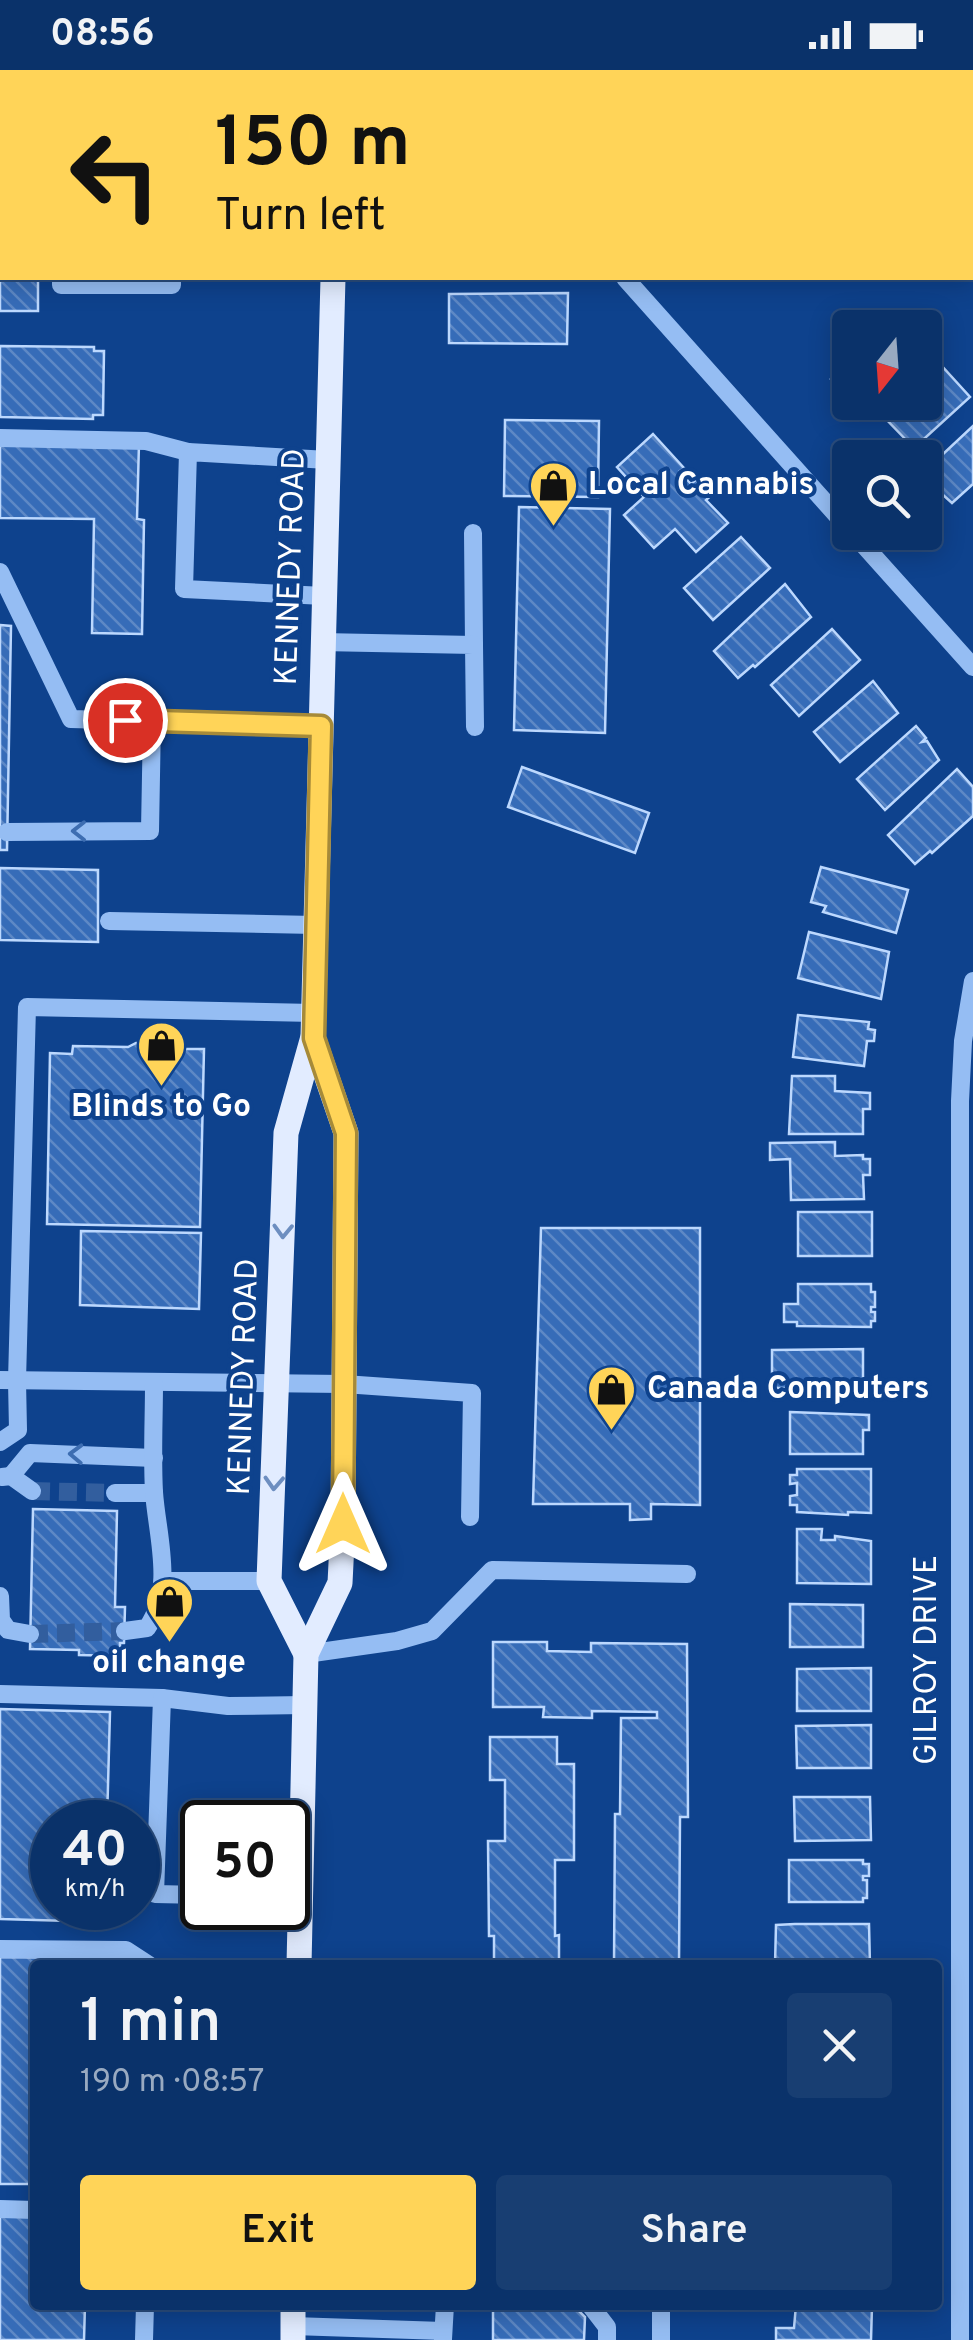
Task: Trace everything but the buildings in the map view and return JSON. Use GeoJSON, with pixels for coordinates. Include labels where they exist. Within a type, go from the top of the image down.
{"type":"FeatureCollection","features":[{"type":"Feature","properties":{"kind":"main road","name":"KENNEDY ROAD"},"geometry":{"type":"LineString","coordinates":[[306,1654],[269,1582],[286,1133],[314,1025],[332,280]]}},
{"type":"Feature","properties":{"kind":"main road","name":"KENNEDY ROAD"},"geometry":{"type":"LineString","coordinates":[[300,1800],[306,1654],[340,1583],[344,1384],[346,1133],[314,1025]]}},
{"type":"Feature","properties":{"kind":"main road","name":"KENNEDY ROAD"},"geometry":{"type":"LineString","coordinates":[[297,1930],[300,1960]]}},
{"type":"Feature","properties":{"kind":"street"},"geometry":{"type":"LineString","coordinates":[[61,280],[61,284],[172,285],[172,280]]}},
{"type":"Feature","properties":{"kind":"street"},"geometry":{"type":"LineString","coordinates":[[627,280],[832,510]]}},
{"type":"Feature","properties":{"kind":"street"},"geometry":{"type":"LineString","coordinates":[[0,438],[146,441],[188,452],[328,460]]}},
{"type":"Feature","properties":{"kind":"street"},"geometry":{"type":"LineString","coordinates":[[188,452],[184,589],[324,596]]}},
{"type":"Feature","properties":{"kind":"street"},"geometry":{"type":"LineString","coordinates":[[473,534],[475,727]]}},
{"type":"Feature","properties":{"kind":"street"},"geometry":{"type":"LineString","coordinates":[[868,550],[973,667]]}},
{"type":"Feature","properties":{"kind":"street"},"geometry":{"type":"LineString","coordinates":[[0,572],[71,719],[321,726]]}},
{"type":"Feature","properties":{"kind":"street"},"geometry":{"type":"LineString","coordinates":[[321,642],[474,645]]}},
{"type":"Feature","properties":{"kind":"street"},"geometry":{"type":"LineString","coordinates":[[7,832],[150,831],[152,720]]}},
{"type":"Feature","properties":{"kind":"street"},"geometry":{"type":"LineString","coordinates":[[109,921],[315,925]]}},
{"type":"Feature","properties":{"kind":"street","name":"GILROY DRIVE"},"geometry":{"type":"LineString","coordinates":[[960,2340],[960,1100],[963,1041],[973,981]]}},
{"type":"Feature","properties":{"kind":"street"},"geometry":{"type":"LineString","coordinates":[[0,1453],[0,1443],[18,1430],[8,1380],[27,1007],[314,1025]]}},
{"type":"Feature","properties":{"kind":"street"},"geometry":{"type":"LineString","coordinates":[[8,1380],[344,1384],[472,1393],[470,1517]]}},
{"type":"Feature","properties":{"kind":"street"},"geometry":{"type":"LineString","coordinates":[[125,1631],[148,1628],[164,1581],[154,1493],[154,1383]]}},
{"type":"Feature","properties":{"kind":"street"},"geometry":{"type":"LineString","coordinates":[[32,1491],[5,1476],[30,1452],[154,1458]]}},
{"type":"Feature","properties":{"kind":"street"},"geometry":{"type":"LineString","coordinates":[[116,1493],[154,1493]]}},
{"type":"Feature","properties":{"kind":"street"},"geometry":{"type":"LineString","coordinates":[[306,1654],[393,1642],[432,1631],[492,1570],[687,1574]]}},
{"type":"Feature","properties":{"kind":"street"},"geometry":{"type":"LineString","coordinates":[[164,1581],[269,1582]]}},
{"type":"Feature","properties":{"kind":"street"},"geometry":{"type":"LineString","coordinates":[[0,1596],[2,1620],[8,1630],[30,1634]]}},
{"type":"Feature","properties":{"kind":"street"},"geometry":{"type":"LineString","coordinates":[[0,1694],[162,1698],[228,1706],[305,1705]]}},
{"type":"Feature","properties":{"kind":"street"},"geometry":{"type":"LineString","coordinates":[[162,1698],[155,1894],[180,1895]]}},
{"type":"Feature","properties":{"kind":"street"},"geometry":{"type":"LineString","coordinates":[[0,1948],[126,1950],[141,1960]]}},
{"type":"Feature","properties":{"kind":"street"},"geometry":{"type":"LineString","coordinates":[[0,2209],[30,2210]]}},
{"type":"Feature","properties":{"kind":"street"},"geometry":{"type":"LineString","coordinates":[[144,2340],[145,2310]]}},
{"type":"Feature","properties":{"kind":"street"},"geometry":{"type":"LineString","coordinates":[[293,2324],[443,2336],[445,2310]]}},
{"type":"Feature","properties":{"kind":"street"},"geometry":{"type":"LineString","coordinates":[[594,2310],[606,2327],[607,2340]]}},
{"type":"Feature","properties":{"kind":"street"},"geometry":{"type":"LineString","coordinates":[[661,2310],[661,2340]]}},
{"type":"Feature","properties":{"kind":"tunnel"},"geometry":{"type":"LineString","coordinates":[[32,1491],[115,1493]]}},
{"type":"Feature","properties":{"kind":"tunnel"},"geometry":{"type":"LineString","coordinates":[[30,1634],[125,1631]]}},
{"type":"Feature","properties":{"kind":"place","name":"Local Cannabis"},"geometry":{"type":"Point","coordinates":[553,528]}},
{"type":"Feature","properties":{"kind":"place","name":"Blinds to Go"},"geometry":{"type":"Point","coordinates":[161,1088]}},
{"type":"Feature","properties":{"kind":"place","name":"Canada Computers"},"geometry":{"type":"Point","coordinates":[612,1432]}},
{"type":"Feature","properties":{"kind":"place","name":"oil change"},"geometry":{"type":"Point","coordinates":[169,1644]}},
{"type":"Feature","properties":{"kind":"route"},"geometry":{"type":"LineString","coordinates":[[125,720],[321,726],[314,1038],[346,1133],[343,1524]]}}]}
